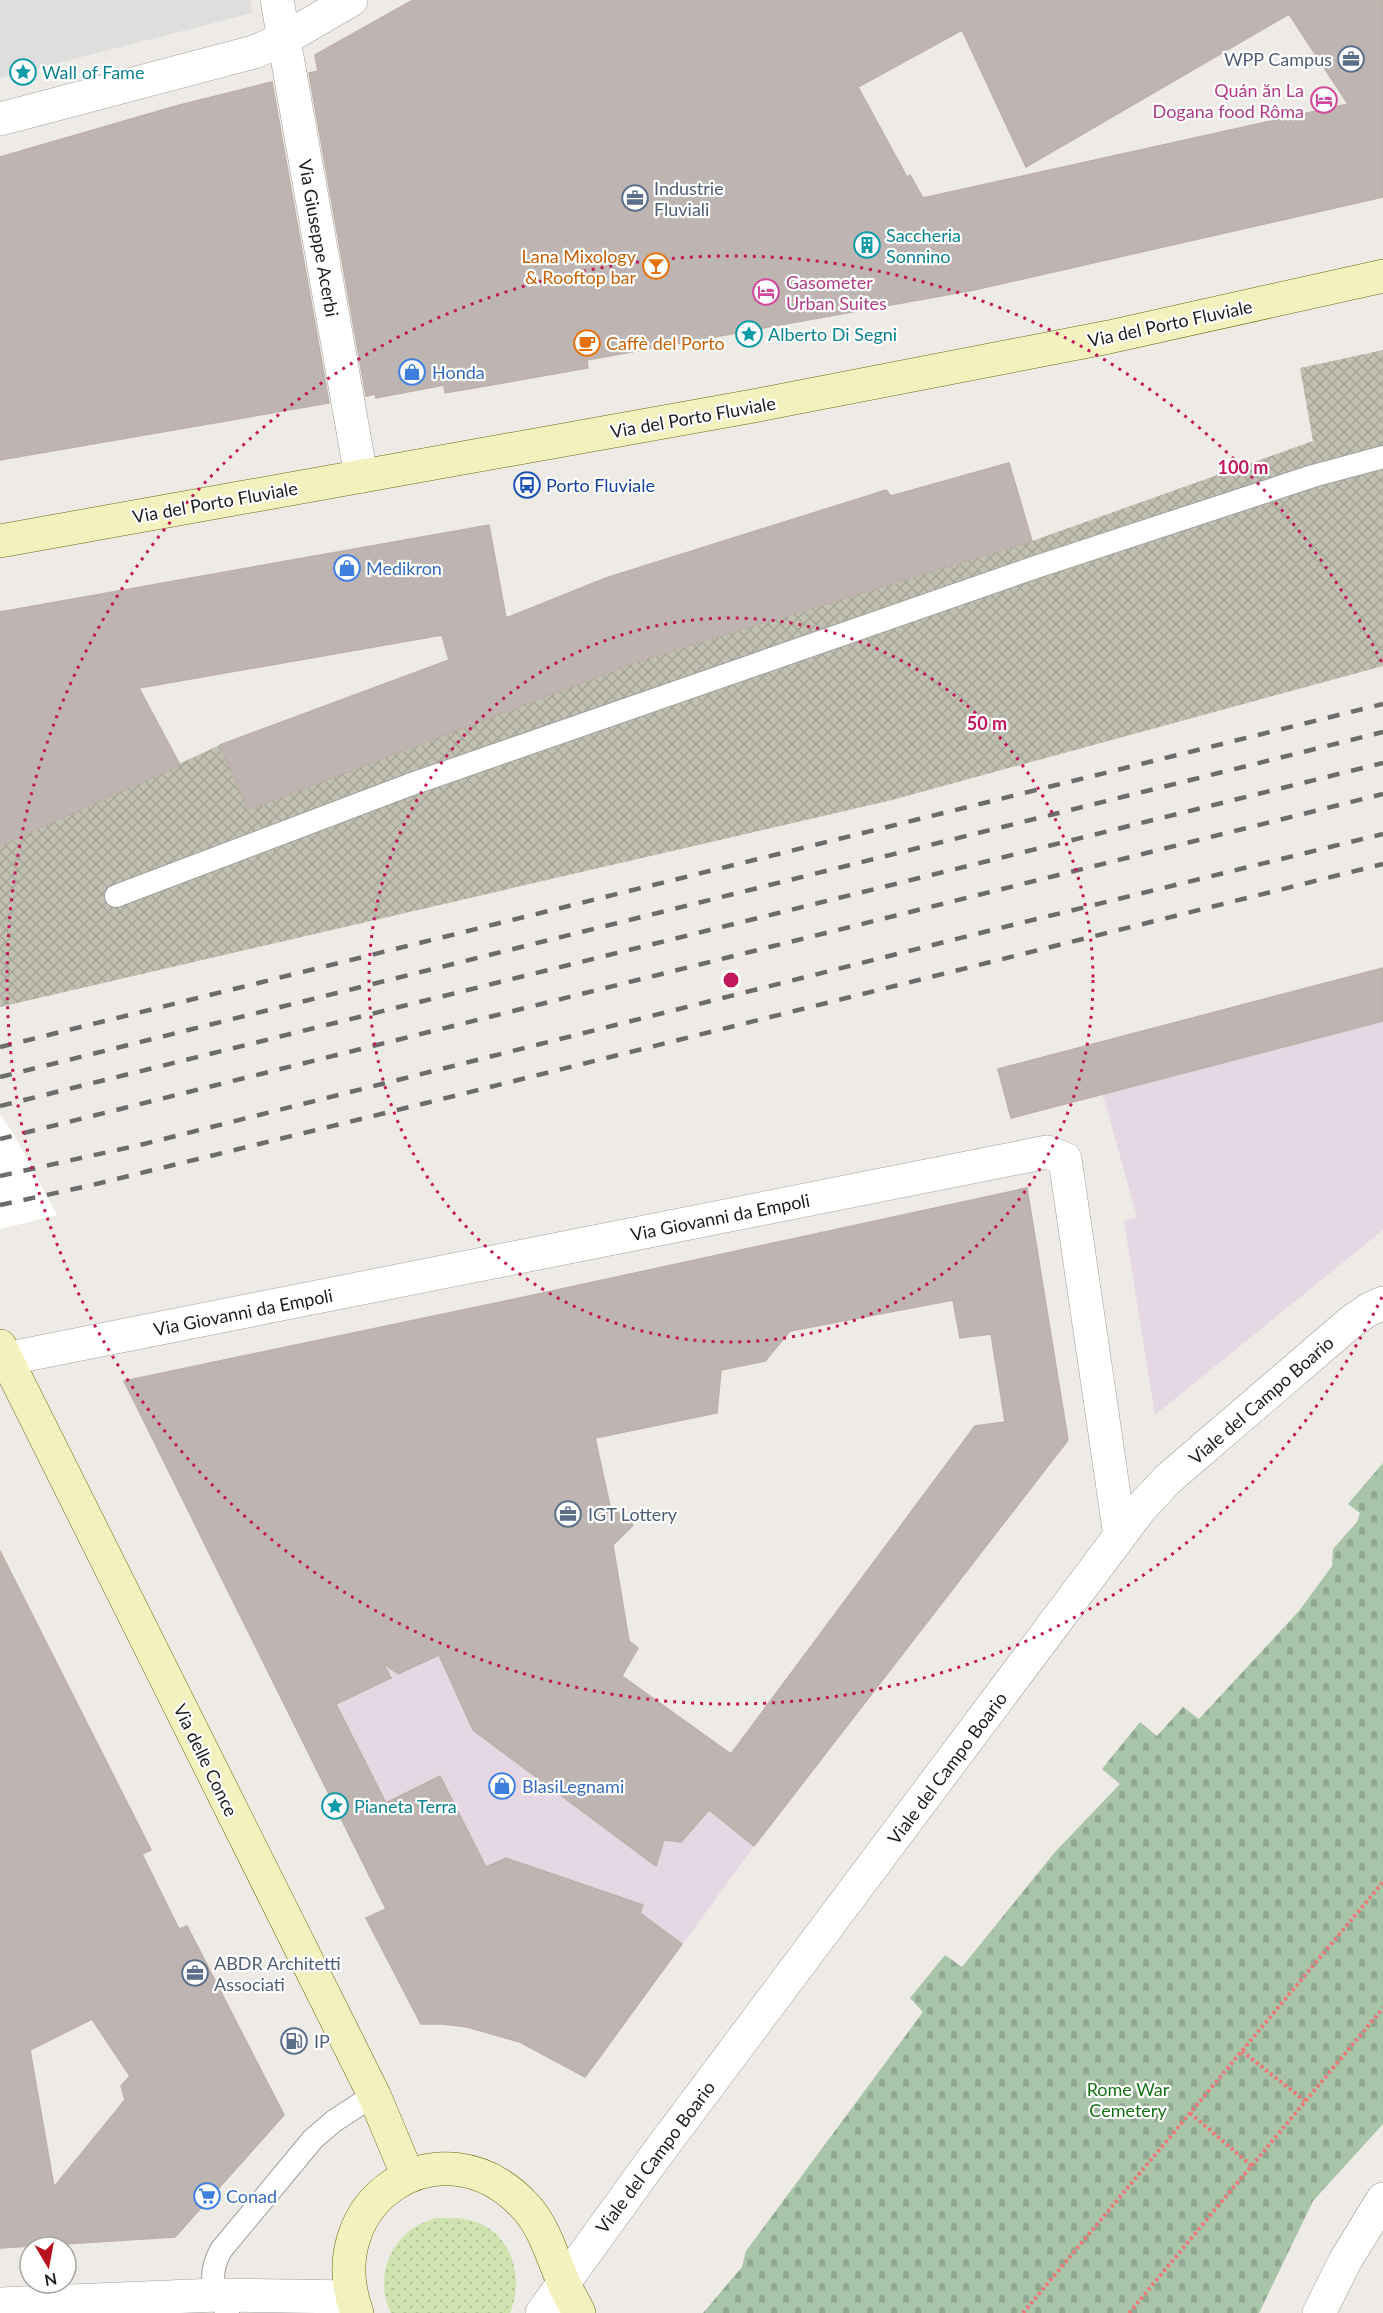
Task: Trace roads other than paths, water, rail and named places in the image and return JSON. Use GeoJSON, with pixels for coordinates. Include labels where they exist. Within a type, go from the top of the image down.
{"type":"FeatureCollection","features":[{"type":"Feature","properties":{"kind":"main road","name":"Via del Porto Fluviale"},"geometry":{"type":"LineString","coordinates":[[0,541],[753,406],[1109,337],[1383,276]]}},
{"type":"Feature","properties":{"kind":"main road","name":"Via delle Conce"},"geometry":{"type":"LineString","coordinates":[[2,1355],[374,2095],[408,2176]]}},
{"type":"Feature","properties":{"kind":"main road"},"geometry":{"type":"LineString","coordinates":[[354,2305],[348,2256],[358,2226],[367,2209],[391,2184],[408,2176],[436,2170],[461,2171],[481,2176],[504,2188],[522,2203],[541,2228],[579,2313]]}},
{"type":"Feature","properties":{"kind":"street","name":"Via Giuseppe Acerbi"},"geometry":{"type":"LineString","coordinates":[[277,0],[362,476]]}},
{"type":"Feature","properties":{"kind":"street"},"geometry":{"type":"LineString","coordinates":[[0,119],[254,52],[284,39],[351,0]]}},
{"type":"Feature","properties":{"kind":"street","name":"Via Giovanni da Empoli"},"geometry":{"type":"LineString","coordinates":[[2,1355],[1047,1152],[1065,1159],[1120,1536]]}},
{"type":"Feature","properties":{"kind":"street","name":"Viale del Campo Boario"},"geometry":{"type":"LineString","coordinates":[[542,2313],[654,2158],[1140,1509],[1168,1479],[1352,1322],[1368,1310],[1383,1303]]}},
{"type":"Feature","properties":{"kind":"street"},"geometry":{"type":"LineString","coordinates":[[1319,2313],[1345,2261],[1383,2199]]}},
{"type":"Feature","properties":{"kind":"street"},"geometry":{"type":"LineString","coordinates":[[0,2304],[354,2305]]}},
{"type":"Feature","properties":{"kind":"lane"},"geometry":{"type":"LineString","coordinates":[[116,896],[409,785],[1036,567],[1313,476],[1383,457]]}},
{"type":"Feature","properties":{"kind":"lane"},"geometry":{"type":"LineString","coordinates":[[222,2304],[212,2272],[215,2260],[231,2236],[313,2139],[334,2121],[374,2095]]}},
{"type":"Feature","properties":{"kind":"railway"},"geometry":{"type":"LineString","coordinates":[[0,1047],[1383,704]]}},
{"type":"Feature","properties":{"kind":"railway"},"geometry":{"type":"LineString","coordinates":[[0,1077],[1383,732]]}},
{"type":"Feature","properties":{"kind":"railway"},"geometry":{"type":"LineString","coordinates":[[0,1106],[1383,763]]}},
{"type":"Feature","properties":{"kind":"railway"},"geometry":{"type":"LineString","coordinates":[[0,1139],[1383,794]]}},
{"type":"Feature","properties":{"kind":"railway"},"geometry":{"type":"LineString","coordinates":[[0,1176],[144,1144],[1383,834]]}},
{"type":"Feature","properties":{"kind":"railway"},"geometry":{"type":"LineString","coordinates":[[0,1205],[88,1186],[426,1103],[1383,864]]}},
{"type":"Feature","properties":{"kind":"place","name":"WPP Campus"},"geometry":{"type":"Point","coordinates":[1351,59]}},
{"type":"Feature","properties":{"kind":"place","name":"Wall of Fame"},"geometry":{"type":"Point","coordinates":[23,72]}},
{"type":"Feature","properties":{"kind":"place","name":"Quán ăn La Dogana food Rôma"},"geometry":{"type":"Point","coordinates":[1324,100]}},
{"type":"Feature","properties":{"kind":"place","name":"Industrie Fluviali"},"geometry":{"type":"Point","coordinates":[635,198]}},
{"type":"Feature","properties":{"kind":"place","name":"Saccheria Sonnino"},"geometry":{"type":"Point","coordinates":[867,245]}},
{"type":"Feature","properties":{"kind":"place","name":"Lana Mixology & Rooftop bar"},"geometry":{"type":"Point","coordinates":[656,266]}},
{"type":"Feature","properties":{"kind":"place","name":"Gasometer Urban Suites"},"geometry":{"type":"Point","coordinates":[766,292]}},
{"type":"Feature","properties":{"kind":"place","name":"Alberto Di Segni"},"geometry":{"type":"Point","coordinates":[749,334]}},
{"type":"Feature","properties":{"kind":"place","name":"Caffè del Porto"},"geometry":{"type":"Point","coordinates":[587,343]}},
{"type":"Feature","properties":{"kind":"place","name":"Honda"},"geometry":{"type":"Point","coordinates":[412,372]}},
{"type":"Feature","properties":{"kind":"place","name":"Porto Fluviale"},"geometry":{"type":"Point","coordinates":[527,485]}},
{"type":"Feature","properties":{"kind":"place","name":"Medikron"},"geometry":{"type":"Point","coordinates":[347,568]}},
{"type":"Feature","properties":{"kind":"place","name":"IGT Lottery"},"geometry":{"type":"Point","coordinates":[568,1514]}},
{"type":"Feature","properties":{"kind":"place","name":"BlasiLegnami"},"geometry":{"type":"Point","coordinates":[502,1786]}},
{"type":"Feature","properties":{"kind":"place","name":"Pianeta Terra"},"geometry":{"type":"Point","coordinates":[335,1806]}},
{"type":"Feature","properties":{"kind":"place","name":"ABDR Architetti Associati"},"geometry":{"type":"Point","coordinates":[195,1973]}},
{"type":"Feature","properties":{"kind":"place","name":"IP"},"geometry":{"type":"Point","coordinates":[294,2041]}},
{"type":"Feature","properties":{"kind":"place","name":"Conad"},"geometry":{"type":"Point","coordinates":[207,2196]}},
{"type":"Feature","properties":{"kind":"park label","name":"Rome War Cemetery"},"geometry":{"type":"Point","coordinates":[1128,2099]}}]}
